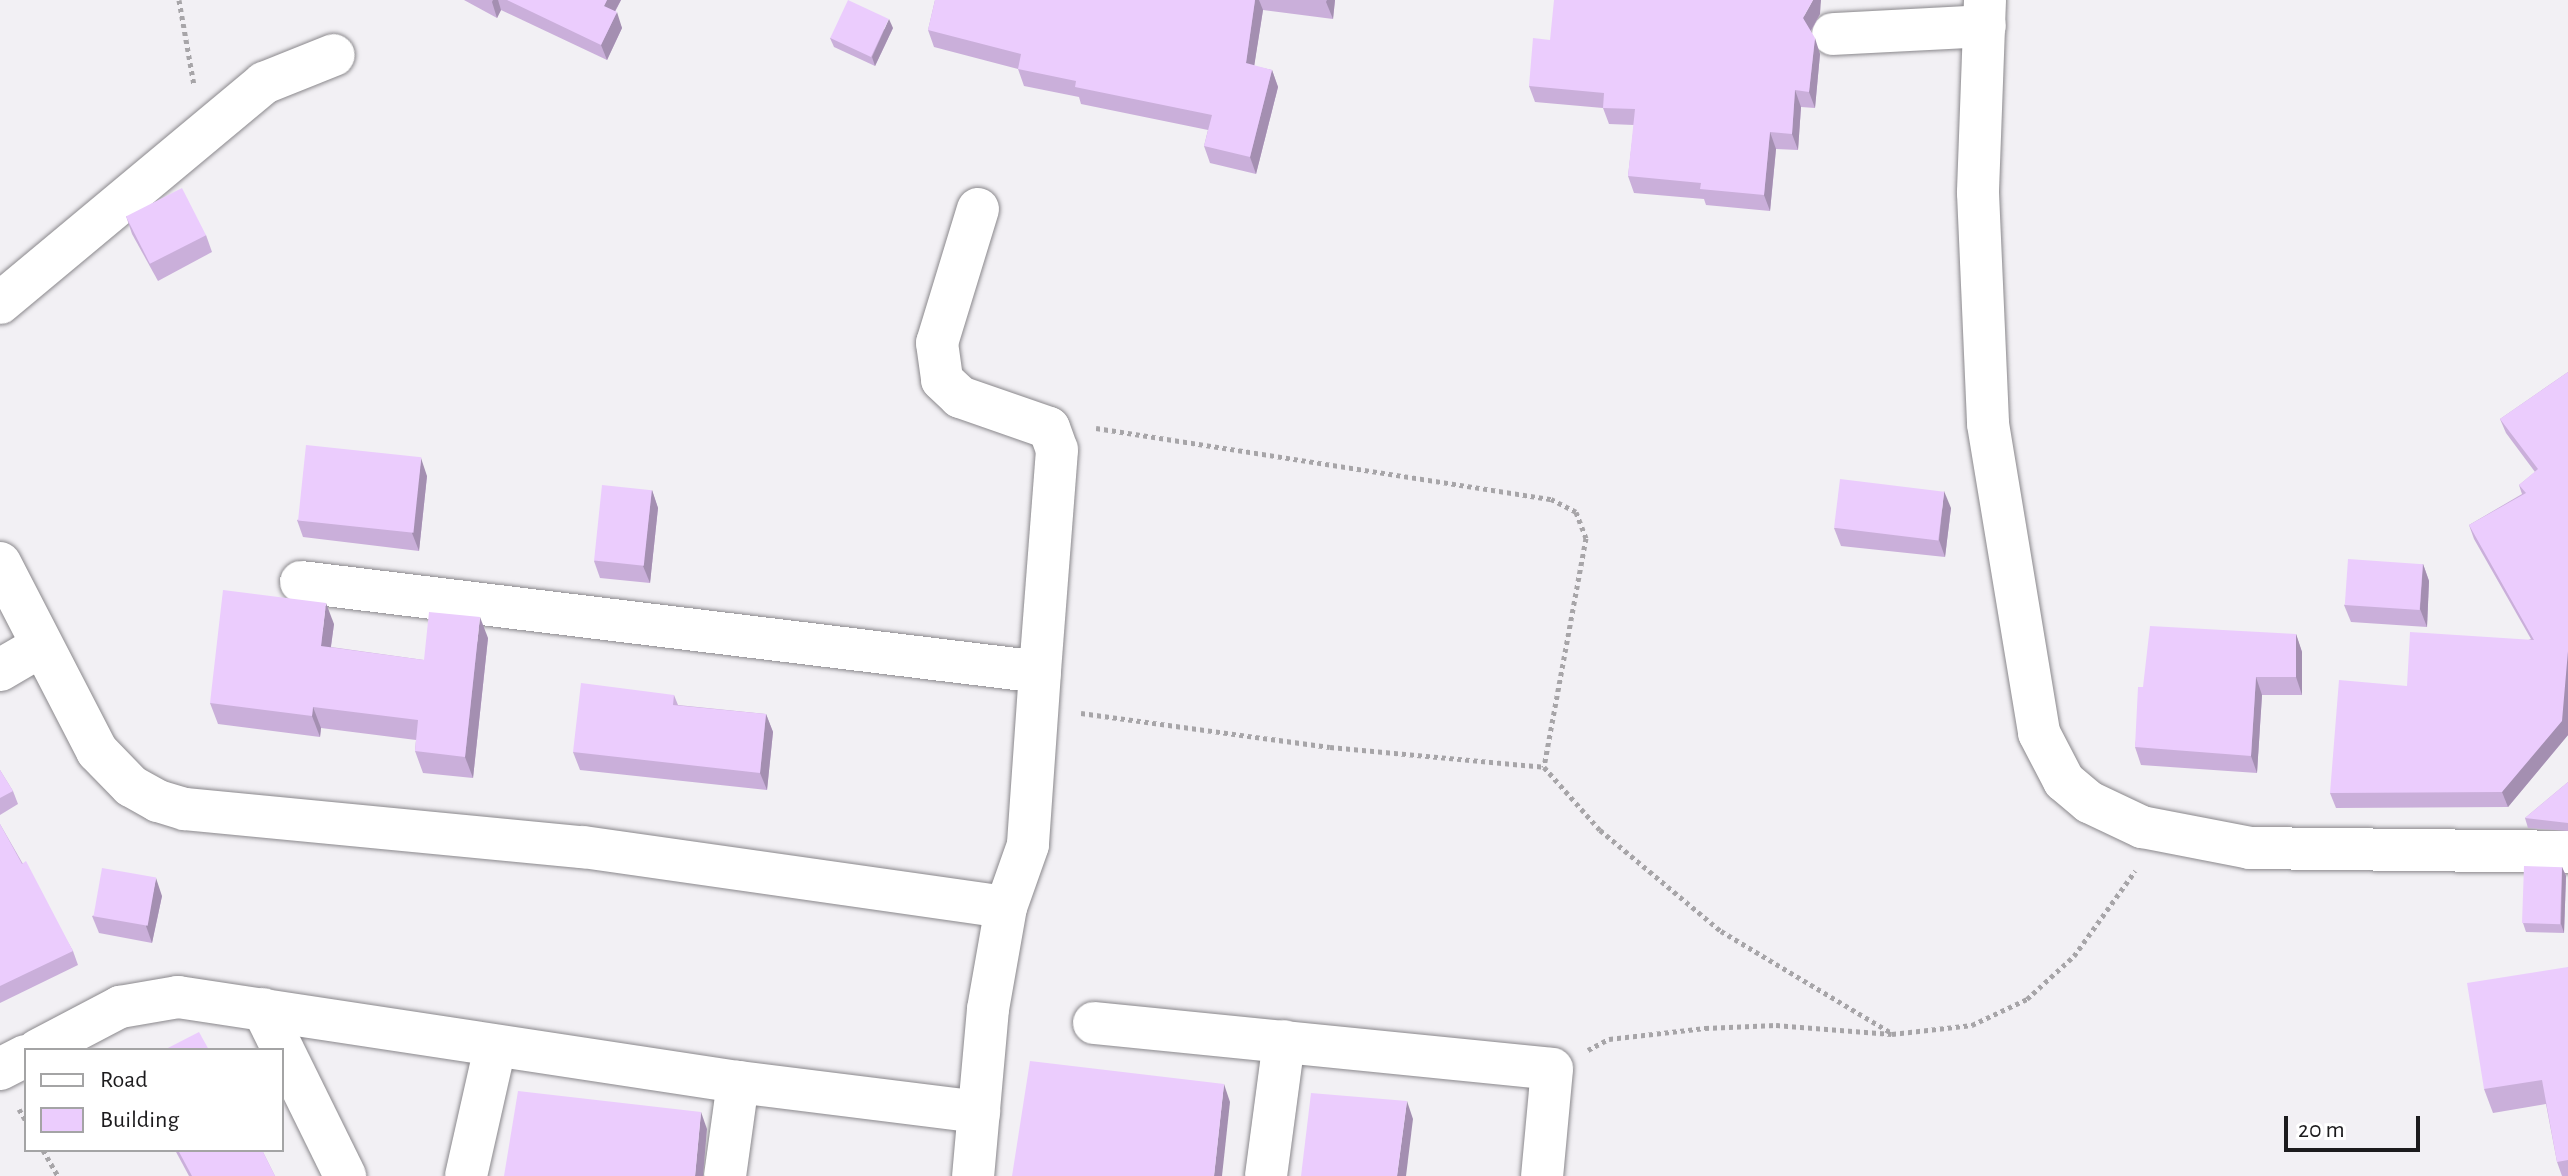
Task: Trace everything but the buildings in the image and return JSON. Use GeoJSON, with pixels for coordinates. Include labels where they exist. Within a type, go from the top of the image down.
{"type":"FeatureCollection","features":[{"type":"Feature","properties":{"kind":"street"},"geometry":{"type":"LineString","coordinates":[[1833,34],[1985,13],[1978,193],[1988,424],[2039,733],[2064,781],[2089,802],[2162,830],[2250,848],[2568,852]]}},
{"type":"Feature","properties":{"kind":"street"},"geometry":{"type":"LineString","coordinates":[[0,303],[264,83],[334,55]]}},
{"type":"Feature","properties":{"kind":"street"},"geometry":{"type":"LineString","coordinates":[[973,1176],[988,1009],[1006,907],[1028,845],[1057,450],[1049,428],[960,397],[942,380],[937,343],[978,209]]}},
{"type":"Feature","properties":{"kind":"street"},"geometry":{"type":"LineString","coordinates":[[0,563],[97,751],[131,786],[171,805],[583,847],[1006,907]]}},
{"type":"Feature","properties":{"kind":"street"},"geometry":{"type":"LineString","coordinates":[[301,582],[1038,689]]}},
{"type":"Feature","properties":{"kind":"street"},"geometry":{"type":"LineString","coordinates":[[0,670],[41,646]]}},
{"type":"Feature","properties":{"kind":"street"},"geometry":{"type":"LineString","coordinates":[[42,1048],[120,1007],[178,997],[738,1082],[979,1112]]}},
{"type":"Feature","properties":{"kind":"street"},"geometry":{"type":"LineString","coordinates":[[263,1009],[282,1048]]}},
{"type":"Feature","properties":{"kind":"street"},"geometry":{"type":"LineString","coordinates":[[1094,1023],[1552,1069],[1542,1176]]}},
{"type":"Feature","properties":{"kind":"street"},"geometry":{"type":"LineString","coordinates":[[1266,1176],[1284,1041]]}},
{"type":"Feature","properties":{"kind":"street"},"geometry":{"type":"LineString","coordinates":[[466,1176],[495,1047]]}},
{"type":"Feature","properties":{"kind":"street"},"geometry":{"type":"LineString","coordinates":[[284,1052],[345,1176]]}},
{"type":"Feature","properties":{"kind":"street"},"geometry":{"type":"LineString","coordinates":[[0,1069],[24,1057]]}},
{"type":"Feature","properties":{"kind":"street"},"geometry":{"type":"LineString","coordinates":[[725,1176],[738,1082]]}},
{"type":"Feature","properties":{"kind":"path"},"geometry":{"type":"LineString","coordinates":[[179,0],[205,133]]}},
{"type":"Feature","properties":{"kind":"path"},"geometry":{"type":"LineString","coordinates":[[1049,428],[1119,428],[1551,499],[1576,512],[1586,538],[1544,767]]}},
{"type":"Feature","properties":{"kind":"path"},"geometry":{"type":"LineString","coordinates":[[1038,689],[1330,747],[1544,767],[1600,830],[1721,931],[1893,1034]]}},
{"type":"Feature","properties":{"kind":"path"},"geometry":{"type":"LineString","coordinates":[[1552,1069],[1609,1039],[1705,1028],[1776,1025],[1893,1034],[1972,1025],[2027,999],[2074,956],[2162,830]]}},
{"type":"Feature","properties":{"kind":"path"},"geometry":{"type":"LineString","coordinates":[[44,1152],[58,1176]]}}]}
